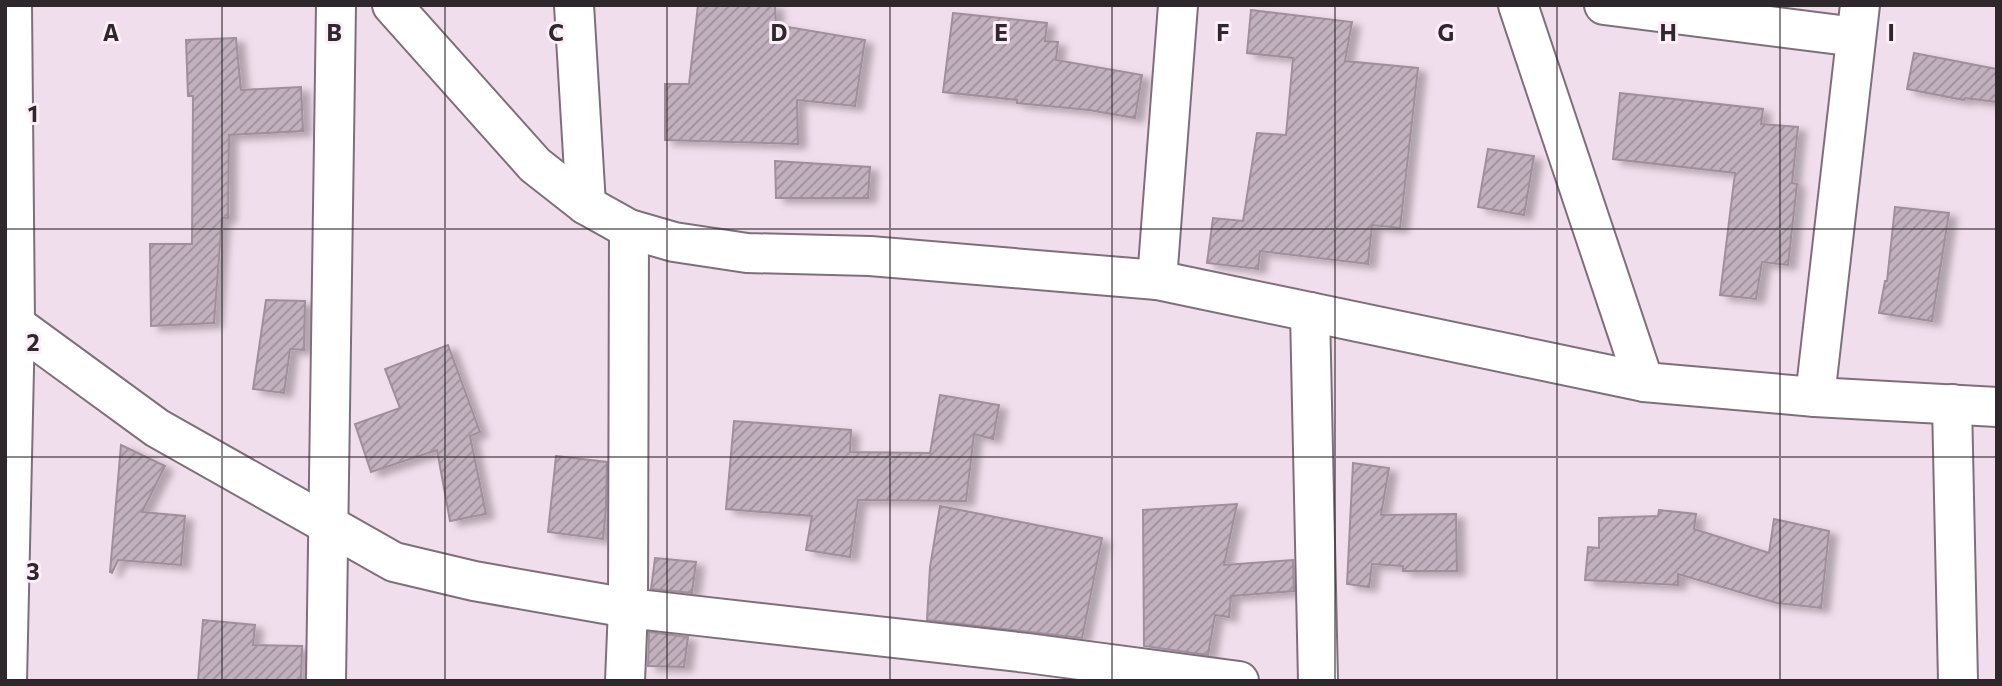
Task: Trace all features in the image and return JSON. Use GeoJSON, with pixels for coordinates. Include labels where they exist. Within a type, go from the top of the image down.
{"type":"FeatureCollection","features":[{"type":"Feature","properties":{"kind":"street"},"geometry":{"type":"LineString","coordinates":[[7,681],[12,5]]}},
{"type":"Feature","properties":{"kind":"street"},"geometry":{"type":"LineString","coordinates":[[326,681],[336,5]]}},
{"type":"Feature","properties":{"kind":"street"},"geometry":{"type":"LineString","coordinates":[[392,5],[535,165],[586,205],[629,229],[674,242],[747,253],[870,256],[1157,280],[1644,382],[1815,397],[1997,407]]}},
{"type":"Feature","properties":{"kind":"street"},"geometry":{"type":"LineString","coordinates":[[574,5],[586,205]]}},
{"type":"Feature","properties":{"kind":"street"},"geometry":{"type":"LineString","coordinates":[[1157,280],[1178,5]]}},
{"type":"Feature","properties":{"kind":"street"},"geometry":{"type":"LineString","coordinates":[[1518,5],[1644,382]]}},
{"type":"Feature","properties":{"kind":"street"},"geometry":{"type":"LineString","coordinates":[[1604,5],[1858,21],[1815,397]]}},
{"type":"Feature","properties":{"kind":"street"},"geometry":{"type":"LineString","coordinates":[[625,681],[628,608],[629,229]]}},
{"type":"Feature","properties":{"kind":"street"},"geometry":{"type":"LineString","coordinates":[[1310,312],[1318,681]]}},
{"type":"Feature","properties":{"kind":"street"},"geometry":{"type":"LineString","coordinates":[[10,321],[157,428],[394,562],[474,581],[628,608],[1026,667],[1239,681]]}},
{"type":"Feature","properties":{"kind":"street"},"geometry":{"type":"LineString","coordinates":[[1952,404],[1958,681]]}},
{"type":"Feature","properties":{"kind":"building"},"geometry":{"type":"Polygon","coordinates":[[[698,5],[775,5],[776,25],[865,40],[855,106],[797,100],[798,144],[665,140],[665,84],[689,84],[698,5]]]}},
{"type":"Feature","properties":{"kind":"building"},"geometry":{"type":"Polygon","coordinates":[[[1251,10],[1352,22],[1345,61],[1418,68],[1400,228],[1372,225],[1368,264],[1260,251],[1258,269],[1207,263],[1213,218],[1243,221],[1257,133],[1286,135],[1293,58],[1247,53],[1251,10]]]}},
{"type":"Feature","properties":{"kind":"building"},"geometry":{"type":"Polygon","coordinates":[[[953,13],[1047,23],[1045,41],[1058,42],[1056,60],[1142,75],[1135,118],[943,92],[953,13]]]}},
{"type":"Feature","properties":{"kind":"building"},"geometry":{"type":"Polygon","coordinates":[[[236,38],[241,90],[301,87],[303,131],[229,135],[228,218],[222,218],[214,323],[151,326],[150,244],[192,244],[193,96],[188,96],[186,40],[236,38]]]}},
{"type":"Feature","properties":{"kind":"building"},"geometry":{"type":"Polygon","coordinates":[[[1914,53],[1997,69],[1997,102],[1964,100],[1907,89],[1914,53]]]}},
{"type":"Feature","properties":{"kind":"building"},"geometry":{"type":"Polygon","coordinates":[[[1620,93],[1763,109],[1761,124],[1798,127],[1792,183],[1797,184],[1788,265],[1762,262],[1756,299],[1720,295],[1735,173],[1613,159],[1620,93]]]}},
{"type":"Feature","properties":{"kind":"building"},"geometry":{"type":"Polygon","coordinates":[[[1488,149],[1534,156],[1524,215],[1478,207],[1488,149]]]}},
{"type":"Feature","properties":{"kind":"building"},"geometry":{"type":"Polygon","coordinates":[[[775,161],[870,167],[868,198],[776,198],[775,161]]]}},
{"type":"Feature","properties":{"kind":"building"},"geometry":{"type":"Polygon","coordinates":[[[1895,207],[1949,213],[1932,321],[1879,313],[1887,281],[1895,207]]]}},
{"type":"Feature","properties":{"kind":"building"},"geometry":{"type":"Polygon","coordinates":[[[266,300],[305,301],[304,350],[290,349],[284,393],[253,389],[266,300]]]}},
{"type":"Feature","properties":{"kind":"building"},"geometry":{"type":"Polygon","coordinates":[[[448,345],[480,432],[470,436],[486,514],[450,521],[437,450],[371,472],[355,424],[400,408],[385,369],[448,345]]]}},
{"type":"Feature","properties":{"kind":"building"},"geometry":{"type":"Polygon","coordinates":[[[940,395],[999,405],[993,439],[974,434],[966,501],[858,500],[850,557],[806,550],[812,516],[726,509],[734,421],[851,430],[850,452],[930,453],[940,395]]]}},
{"type":"Feature","properties":{"kind":"building"},"geometry":{"type":"Polygon","coordinates":[[[121,445],[165,466],[142,512],[185,516],[181,565],[118,560],[112,573],[110,572],[121,445]]]}},
{"type":"Feature","properties":{"kind":"building"},"geometry":{"type":"Polygon","coordinates":[[[556,456],[607,462],[603,539],[548,532],[556,456]]]}},
{"type":"Feature","properties":{"kind":"building"},"geometry":{"type":"Polygon","coordinates":[[[1353,463],[1389,468],[1381,515],[1456,514],[1457,571],[1403,571],[1403,566],[1372,564],[1369,587],[1347,584],[1353,463]]]}},
{"type":"Feature","properties":{"kind":"building"},"geometry":{"type":"Polygon","coordinates":[[[1237,504],[1224,565],[1293,560],[1294,591],[1231,596],[1229,617],[1215,615],[1208,655],[1144,646],[1143,510],[1237,504]]]}},
{"type":"Feature","properties":{"kind":"building"},"geometry":{"type":"Polygon","coordinates":[[[940,506],[1102,538],[1082,638],[927,620],[930,567],[940,506]]]}},
{"type":"Feature","properties":{"kind":"building"},"geometry":{"type":"Polygon","coordinates":[[[1659,510],[1696,514],[1694,529],[1769,553],[1774,519],[1829,531],[1821,608],[1777,603],[1678,574],[1678,585],[1585,580],[1588,547],[1599,548],[1599,518],[1658,516],[1659,510]]]}},
{"type":"Feature","properties":{"kind":"building"},"geometry":{"type":"Polygon","coordinates":[[[655,558],[696,562],[692,593],[651,589],[655,558]]]}},
{"type":"Feature","properties":{"kind":"building"},"geometry":{"type":"Polygon","coordinates":[[[203,620],[255,625],[253,645],[302,646],[301,681],[198,681],[203,620]]]}},
{"type":"Feature","properties":{"kind":"building"},"geometry":{"type":"Polygon","coordinates":[[[649,632],[688,637],[684,667],[648,666],[649,632]]]}}]}
